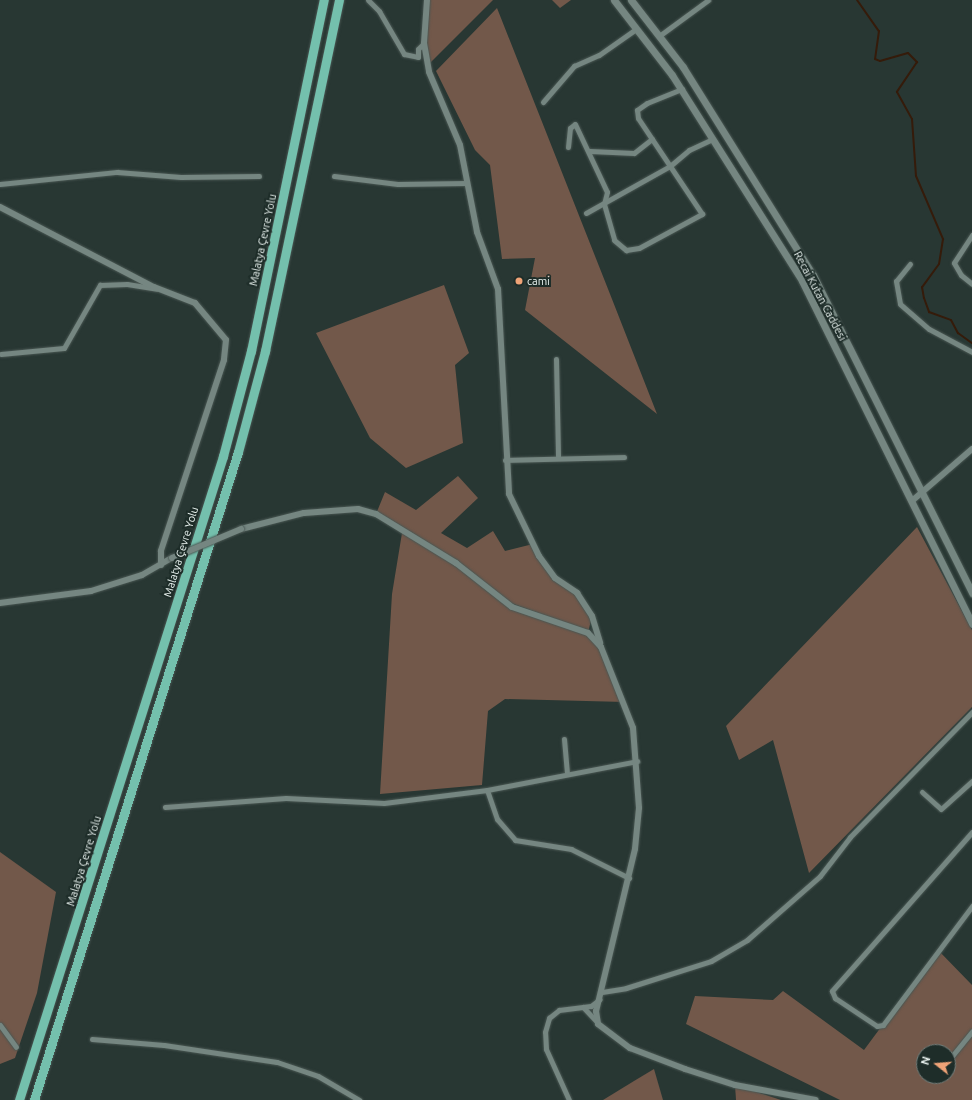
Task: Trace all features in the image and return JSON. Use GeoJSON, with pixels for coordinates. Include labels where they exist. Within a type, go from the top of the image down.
{"type":"FeatureCollection","features":[{"type":"Feature","properties":{"kind":"highway","name":"Malatya Çevre Yolu"},"geometry":{"type":"LineString","coordinates":[[19,1100],[223,456],[252,351],[324,0]]}},
{"type":"Feature","properties":{"kind":"highway"},"geometry":{"type":"LineString","coordinates":[[34,1100],[238,452],[265,352],[339,0]]}},
{"type":"Feature","properties":{"kind":"main road","name":"Recai Kutan Caddesi"},"geometry":{"type":"LineString","coordinates":[[614,0],[682,89],[802,281],[913,500],[972,624]]}},
{"type":"Feature","properties":{"kind":"main road","name":"Recai Kutan Caddesi"},"geometry":{"type":"LineString","coordinates":[[631,0],[683,67],[813,275],[924,492],[972,593]]}},
{"type":"Feature","properties":{"kind":"street"},"geometry":{"type":"LineString","coordinates":[[368,0],[379,11],[404,54],[418,57],[418,49],[424,43]]}},
{"type":"Feature","properties":{"kind":"street"},"geometry":{"type":"LineString","coordinates":[[427,0],[424,43],[438,100],[460,145],[477,232],[493,268],[501,309],[505,460],[509,494],[539,556],[555,578],[576,592],[592,616],[601,647],[633,728],[637,761],[639,808],[629,878],[602,992],[596,1011],[598,1024]]}},
{"type":"Feature","properties":{"kind":"street"},"geometry":{"type":"LineString","coordinates":[[659,36],[708,0]]}},
{"type":"Feature","properties":{"kind":"street"},"geometry":{"type":"LineString","coordinates":[[543,102],[574,66],[599,55],[636,29]]}},
{"type":"Feature","properties":{"kind":"street"},"geometry":{"type":"LineString","coordinates":[[568,147],[570,128],[575,124],[590,151],[607,192],[604,204],[614,240],[626,250],[639,248],[698,218],[702,214],[697,204],[638,118],[637,110],[682,89]]}},
{"type":"Feature","properties":{"kind":"street"},"geometry":{"type":"LineString","coordinates":[[590,151],[634,153],[652,138]]}},
{"type":"Feature","properties":{"kind":"street"},"geometry":{"type":"LineString","coordinates":[[586,213],[670,166],[689,150],[713,139]]}},
{"type":"Feature","properties":{"kind":"street"},"geometry":{"type":"LineString","coordinates":[[0,184],[117,172],[181,177],[259,176]]}},
{"type":"Feature","properties":{"kind":"street"},"geometry":{"type":"LineString","coordinates":[[334,176],[398,184],[467,183]]}},
{"type":"Feature","properties":{"kind":"street"},"geometry":{"type":"LineString","coordinates":[[0,207],[162,290],[195,303],[226,340],[224,360],[161,551],[161,564]]}},
{"type":"Feature","properties":{"kind":"street"},"geometry":{"type":"LineString","coordinates":[[972,235],[954,263],[961,275],[972,284]]}},
{"type":"Feature","properties":{"kind":"street"},"geometry":{"type":"LineString","coordinates":[[910,264],[896,281],[900,304],[929,329],[972,352]]}},
{"type":"Feature","properties":{"kind":"street"},"geometry":{"type":"LineString","coordinates":[[1,354],[64,348],[100,285],[127,284],[162,290]]}},
{"type":"Feature","properties":{"kind":"street"},"geometry":{"type":"LineString","coordinates":[[556,359],[558,457]]}},
{"type":"Feature","properties":{"kind":"street"},"geometry":{"type":"LineString","coordinates":[[913,500],[972,449]]}},
{"type":"Feature","properties":{"kind":"street"},"geometry":{"type":"LineString","coordinates":[[505,460],[558,457],[624,457]]}},
{"type":"Feature","properties":{"kind":"street"},"geometry":{"type":"LineString","coordinates":[[0,603],[91,591],[161,564],[241,529],[304,513],[358,509],[376,514],[456,563],[512,607],[572,625],[588,633],[601,647]]}},
{"type":"Feature","properties":{"kind":"street"},"geometry":{"type":"LineString","coordinates":[[602,992],[626,988],[711,961],[747,940],[820,876],[850,837],[972,712]]}},
{"type":"Feature","properties":{"kind":"street"},"geometry":{"type":"LineString","coordinates":[[564,739],[567,772]]}},
{"type":"Feature","properties":{"kind":"street"},"geometry":{"type":"LineString","coordinates":[[165,807],[286,798],[384,803],[487,790],[567,772],[637,761]]}},
{"type":"Feature","properties":{"kind":"street"},"geometry":{"type":"LineString","coordinates":[[922,792],[941,809],[972,781]]}},
{"type":"Feature","properties":{"kind":"street"},"geometry":{"type":"LineString","coordinates":[[487,790],[497,819],[515,840],[571,849],[629,878]]}},
{"type":"Feature","properties":{"kind":"street"},"geometry":{"type":"LineString","coordinates":[[972,832],[832,991],[835,998],[877,1026],[883,1025],[972,906]]}},
{"type":"Feature","properties":{"kind":"street"},"geometry":{"type":"LineString","coordinates":[[569,1100],[546,1049],[544,1032],[549,1018],[559,1010],[583,1007],[600,999]]}},
{"type":"Feature","properties":{"kind":"street"},"geometry":{"type":"LineString","coordinates":[[583,1007],[598,1024],[630,1048],[685,1069],[735,1085],[816,1100]]}},
{"type":"Feature","properties":{"kind":"street"},"geometry":{"type":"LineString","coordinates":[[0,1025],[16,1047]]}},
{"type":"Feature","properties":{"kind":"street"},"geometry":{"type":"LineString","coordinates":[[956,1051],[972,1031]]}},
{"type":"Feature","properties":{"kind":"street"},"geometry":{"type":"LineString","coordinates":[[92,1039],[164,1045],[277,1062],[318,1076],[359,1100]]}},
{"type":"Feature","properties":{"kind":"shaded area"},"geometry":{"type":"Polygon","coordinates":[[[426,0],[493,0],[429,64],[424,43],[426,0]]]}},
{"type":"Feature","properties":{"kind":"shaded area"},"geometry":{"type":"Polygon","coordinates":[[[552,0],[571,0],[560,8],[552,0]]]}},
{"type":"Feature","properties":{"kind":"shaded area"},"geometry":{"type":"Polygon","coordinates":[[[497,8],[657,414],[525,310],[535,258],[502,259],[490,165],[475,150],[436,71],[497,8]]]}},
{"type":"Feature","properties":{"kind":"shaded area"},"geometry":{"type":"Polygon","coordinates":[[[444,285],[469,353],[455,365],[463,443],[406,468],[370,438],[316,333],[444,285]]]}},
{"type":"Feature","properties":{"kind":"shaded area"},"geometry":{"type":"Polygon","coordinates":[[[458,476],[478,498],[441,533],[467,548],[493,531],[505,551],[533,544],[555,578],[577,593],[592,616],[588,633],[601,647],[625,702],[505,699],[488,711],[482,785],[380,794],[392,594],[402,533],[376,514],[385,492],[416,510],[458,476]],[[500,599],[504,602],[572,625],[500,599]]]}},
{"type":"Feature","properties":{"kind":"shaded area"},"geometry":{"type":"Polygon","coordinates":[[[917,527],[972,630],[972,707],[809,873],[773,740],[739,760],[726,726],[917,527]]]}},
{"type":"Feature","properties":{"kind":"shaded area"},"geometry":{"type":"Polygon","coordinates":[[[0,852],[56,892],[37,993],[15,1058],[0,1064],[0,852]]]}},
{"type":"Feature","properties":{"kind":"shaded area"},"geometry":{"type":"Polygon","coordinates":[[[938,950],[972,985],[972,1100],[840,1100],[686,1024],[695,996],[773,1000],[783,991],[864,1050],[938,950]]]}},
{"type":"Feature","properties":{"kind":"shaded area"},"geometry":{"type":"Polygon","coordinates":[[[654,1069],[663,1100],[603,1100],[634,1081],[654,1069]]]}},
{"type":"Feature","properties":{"kind":"shaded area"},"geometry":{"type":"Polygon","coordinates":[[[735,1085],[781,1100],[736,1100],[735,1085]]]}},
{"type":"Feature","properties":{"kind":"waterway"},"geometry":{"type":"LineString","coordinates":[[857,0],[879,31],[875,59],[880,61],[908,53],[917,62],[897,92],[912,119],[916,176],[943,239],[939,264],[922,287],[924,298],[929,312],[951,320],[958,333],[972,343]]}},
{"type":"Feature","properties":{"kind":"place","name":"cami"},"geometry":{"type":"Point","coordinates":[519,281]}}]}
